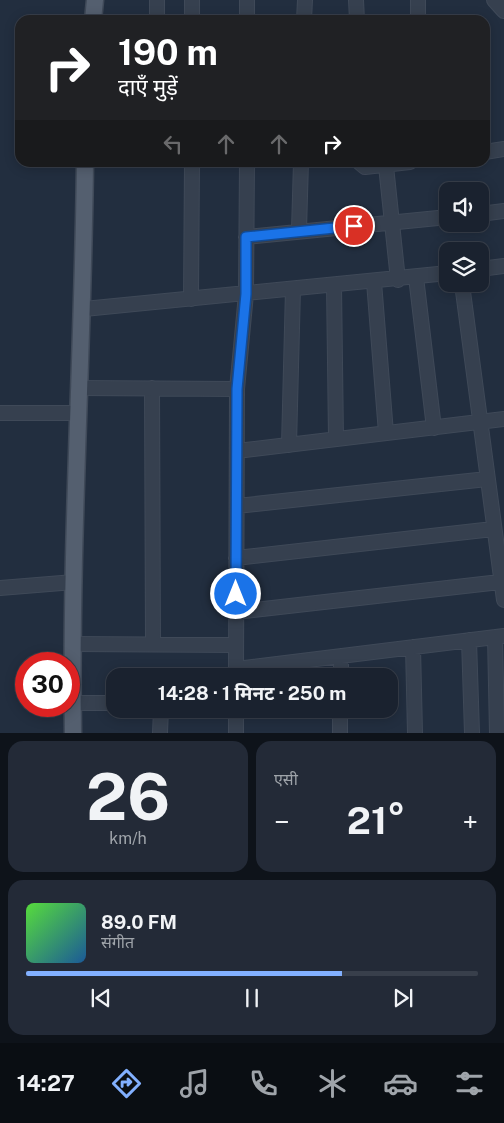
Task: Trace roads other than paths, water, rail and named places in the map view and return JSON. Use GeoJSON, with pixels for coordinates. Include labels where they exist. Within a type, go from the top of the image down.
{"type":"FeatureCollection","features":[{"type":"Feature","properties":{"kind":"main road"},"geometry":{"type":"LineString","coordinates":[[94,15],[95,0]]}},
{"type":"Feature","properties":{"kind":"main road"},"geometry":{"type":"LineString","coordinates":[[73,652],[78,388],[84,309],[85,167]]}},
{"type":"Feature","properties":{"kind":"main road"},"geometry":{"type":"LineString","coordinates":[[72,717],[73,733]]}},
{"type":"Feature","properties":{"kind":"street"},"geometry":{"type":"LineString","coordinates":[[157,0],[157,15]]}},
{"type":"Feature","properties":{"kind":"street"},"geometry":{"type":"LineString","coordinates":[[192,0],[192,15]]}},
{"type":"Feature","properties":{"kind":"street"},"geometry":{"type":"LineString","coordinates":[[247,0],[247,15]]}},
{"type":"Feature","properties":{"kind":"street"},"geometry":{"type":"LineString","coordinates":[[304,15],[305,0]]}},
{"type":"Feature","properties":{"kind":"street"},"geometry":{"type":"LineString","coordinates":[[356,0],[357,15]]}},
{"type":"Feature","properties":{"kind":"street"},"geometry":{"type":"LineString","coordinates":[[418,0],[418,15]]}},
{"type":"Feature","properties":{"kind":"street"},"geometry":{"type":"LineString","coordinates":[[494,0],[504,11]]}},
{"type":"Feature","properties":{"kind":"street"},"geometry":{"type":"LineString","coordinates":[[490,151],[504,149]]}},
{"type":"Feature","properties":{"kind":"street"},"geometry":{"type":"LineString","coordinates":[[191,299],[192,167]]}},
{"type":"Feature","properties":{"kind":"street"},"geometry":{"type":"LineString","coordinates":[[236,668],[237,389],[246,294],[247,167]]}},
{"type":"Feature","properties":{"kind":"street"},"geometry":{"type":"LineString","coordinates":[[299,230],[301,167]]}},
{"type":"Feature","properties":{"kind":"street"},"geometry":{"type":"LineString","coordinates":[[386,167],[390,223],[398,280]]}},
{"type":"Feature","properties":{"kind":"street"},"geometry":{"type":"LineString","coordinates":[[489,213],[504,211]]}},
{"type":"Feature","properties":{"kind":"street"},"geometry":{"type":"LineString","coordinates":[[246,237],[299,230],[439,218]]}},
{"type":"Feature","properties":{"kind":"street"},"geometry":{"type":"LineString","coordinates":[[489,268],[504,266]]}},
{"type":"Feature","properties":{"kind":"street"},"geometry":{"type":"LineString","coordinates":[[84,309],[398,280],[439,274]]}},
{"type":"Feature","properties":{"kind":"street"},"geometry":{"type":"LineString","coordinates":[[416,277],[434,428]]}},
{"type":"Feature","properties":{"kind":"street"},"geometry":{"type":"LineString","coordinates":[[374,282],[386,433]]}},
{"type":"Feature","properties":{"kind":"street"},"geometry":{"type":"LineString","coordinates":[[334,285],[336,439]]}},
{"type":"Feature","properties":{"kind":"street"},"geometry":{"type":"LineString","coordinates":[[289,445],[293,289]]}},
{"type":"Feature","properties":{"kind":"street"},"geometry":{"type":"LineString","coordinates":[[463,292],[500,582],[504,600]]}},
{"type":"Feature","properties":{"kind":"street"},"geometry":{"type":"LineString","coordinates":[[78,388],[237,389]]}},
{"type":"Feature","properties":{"kind":"street"},"geometry":{"type":"LineString","coordinates":[[152,388],[153,644]]}},
{"type":"Feature","properties":{"kind":"street"},"geometry":{"type":"LineString","coordinates":[[0,413],[78,412]]}},
{"type":"Feature","properties":{"kind":"street"},"geometry":{"type":"LineString","coordinates":[[237,451],[504,419]]}},
{"type":"Feature","properties":{"kind":"street"},"geometry":{"type":"LineString","coordinates":[[237,506],[487,479]]}},
{"type":"Feature","properties":{"kind":"street"},"geometry":{"type":"LineString","coordinates":[[236,558],[493,529]]}},
{"type":"Feature","properties":{"kind":"street"},"geometry":{"type":"LineString","coordinates":[[0,588],[74,582]]}},
{"type":"Feature","properties":{"kind":"street"},"geometry":{"type":"LineString","coordinates":[[236,612],[500,582]]}},
{"type":"Feature","properties":{"kind":"street"},"geometry":{"type":"LineString","coordinates":[[267,668],[341,656],[499,637],[499,726]]}},
{"type":"Feature","properties":{"kind":"street"},"geometry":{"type":"LineString","coordinates":[[469,640],[472,733]]}},
{"type":"Feature","properties":{"kind":"street"},"geometry":{"type":"LineString","coordinates":[[73,644],[236,644]]}},
{"type":"Feature","properties":{"kind":"street"},"geometry":{"type":"LineString","coordinates":[[413,647],[416,733]]}},
{"type":"Feature","properties":{"kind":"street"},"geometry":{"type":"LineString","coordinates":[[341,656],[341,668]]}},
{"type":"Feature","properties":{"kind":"street"},"geometry":{"type":"LineString","coordinates":[[80,703],[106,703]]}},
{"type":"Feature","properties":{"kind":"street"},"geometry":{"type":"LineString","coordinates":[[160,733],[161,718]]}},
{"type":"Feature","properties":{"kind":"street"},"geometry":{"type":"LineString","coordinates":[[236,718],[236,733]]}},
{"type":"Feature","properties":{"kind":"street"},"geometry":{"type":"LineString","coordinates":[[340,718],[340,733]]}}]}
